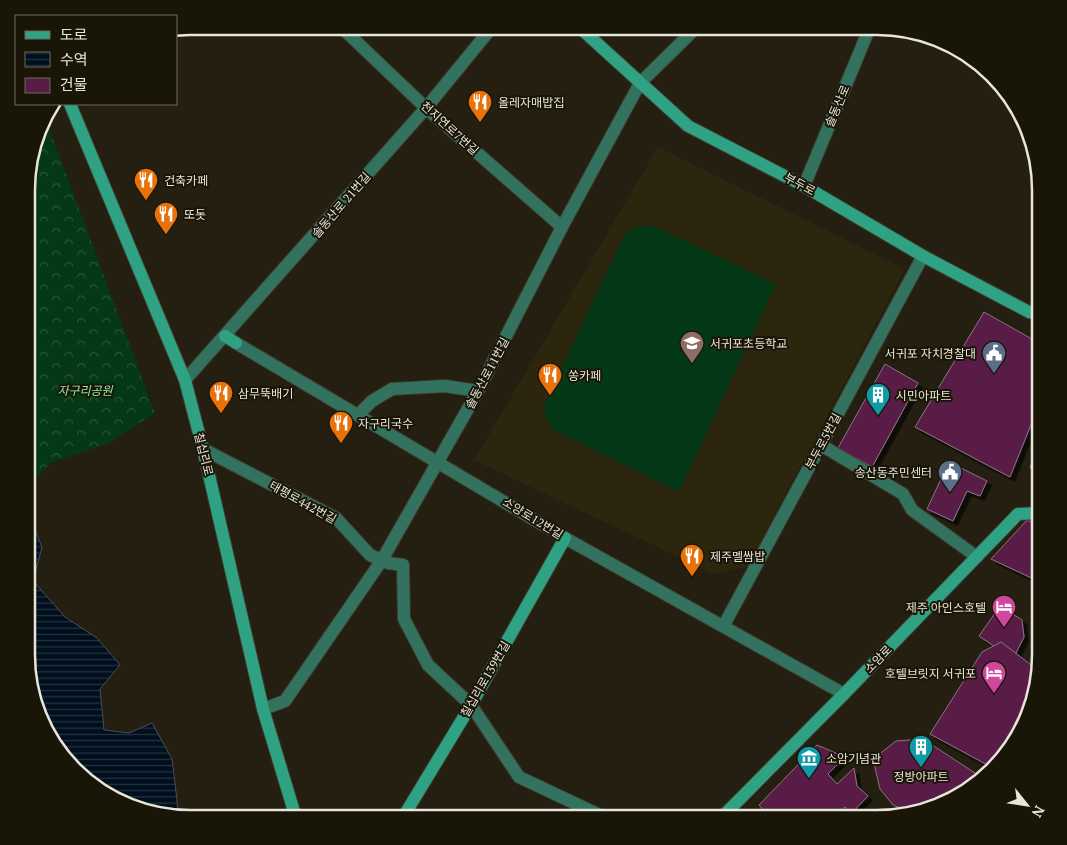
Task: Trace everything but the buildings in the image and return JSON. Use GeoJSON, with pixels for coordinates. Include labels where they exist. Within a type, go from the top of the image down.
{"type":"FeatureCollection","features":[{"type":"Feature","properties":{"kind":"street","name":"천지연로7번길"},"geometry":{"type":"LineString","coordinates":[[349,35],[426,108],[562,227]]}},
{"type":"Feature","properties":{"kind":"street","name":"솔동산로 21번길"},"geometry":{"type":"LineString","coordinates":[[185,380],[426,108],[487,35]]}},
{"type":"Feature","properties":{"kind":"street","name":"부두로"},"geometry":{"type":"LineString","coordinates":[[588,35],[688,126],[804,186],[923,256],[1032,312]]}},
{"type":"Feature","properties":{"kind":"street","name":"솔동산로11번길"},"geometry":{"type":"LineString","coordinates":[[263,709],[285,701],[382,560],[478,390],[562,227],[640,83],[689,35]]}},
{"type":"Feature","properties":{"kind":"street","name":"솔동산로"},"geometry":{"type":"LineString","coordinates":[[804,186],[867,35]]}},
{"type":"Feature","properties":{"kind":"street","name":"칠십리로"},"geometry":{"type":"LineString","coordinates":[[70,105],[185,380],[203,448],[263,709],[294,810]]}},
{"type":"Feature","properties":{"kind":"street","name":"부두로5번길"},"geometry":{"type":"LineString","coordinates":[[724,626],[923,256]]}},
{"type":"Feature","properties":{"kind":"street","name":"소양로12번길"},"geometry":{"type":"LineString","coordinates":[[225,336],[565,538],[844,694]]}},
{"type":"Feature","properties":{"kind":"street"},"geometry":{"type":"LineString","coordinates":[[358,415],[372,401],[392,389],[445,386],[478,390]]}},
{"type":"Feature","properties":{"kind":"street"},"geometry":{"type":"LineString","coordinates":[[821,444],[903,494],[912,510],[977,557]]}},
{"type":"Feature","properties":{"kind":"street","name":"태평로442번길"},"geometry":{"type":"LineString","coordinates":[[203,448],[336,518],[370,555],[388,563],[403,565],[404,619],[428,666],[471,705],[519,777],[590,810]]}},
{"type":"Feature","properties":{"kind":"street","name":"소암로"},"geometry":{"type":"LineString","coordinates":[[729,810],[1018,514],[1032,514]]}},
{"type":"Feature","properties":{"kind":"street","name":"칠십리로139번길"},"geometry":{"type":"LineString","coordinates":[[407,810],[471,705],[565,538]]}},
{"type":"Feature","properties":{"kind":"street"},"geometry":{"type":"LineString","coordinates":[[580,810],[582,806]]}},
{"type":"Feature","properties":{"kind":"shaded area","name":"서귀포초등학교"},"geometry":{"type":"Polygon","coordinates":[[[658,147],[905,269],[747,567],[714,574],[474,460],[658,147]]]}},
{"type":"Feature","properties":{"kind":"green space","name":"자구리공원"},"geometry":{"type":"Polygon","coordinates":[[[49,127],[155,413],[109,443],[51,463],[35,480],[35,190],[40,150],[49,127]]]}},
{"type":"Feature","properties":{"kind":"green space"},"geometry":{"type":"Polygon","coordinates":[[[640,226],[654,226],[776,284],[679,492],[554,430],[545,416],[544,405],[626,232],[640,226]]]}},
{"type":"Feature","properties":{"kind":"water"},"geometry":{"type":"Polygon","coordinates":[[[35,530],[42,547],[35,573],[35,530]]]}},
{"type":"Feature","properties":{"kind":"water"},"geometry":{"type":"Polygon","coordinates":[[[35,583],[65,617],[97,638],[120,665],[100,689],[104,730],[129,733],[152,723],[172,759],[178,810],[150,805],[121,794],[88,772],[67,749],[51,724],[38,685],[35,665],[35,583]]]}},
{"type":"Feature","properties":{"kind":"place","name":"올레자매밥집"},"geometry":{"type":"Point","coordinates":[480,123]}},
{"type":"Feature","properties":{"kind":"place","name":"건축카페"},"geometry":{"type":"Point","coordinates":[146,201]}},
{"type":"Feature","properties":{"kind":"place","name":"또돗"},"geometry":{"type":"Point","coordinates":[166,235]}},
{"type":"Feature","properties":{"kind":"place","name":"서귀포초등학교"},"geometry":{"type":"Point","coordinates":[692,364]}},
{"type":"Feature","properties":{"kind":"place","name":"서귀포 자치경찰대"},"geometry":{"type":"Point","coordinates":[994,374]}},
{"type":"Feature","properties":{"kind":"place","name":"쏭카페"},"geometry":{"type":"Point","coordinates":[550,396]}},
{"type":"Feature","properties":{"kind":"place","name":"삼무뚝배기"},"geometry":{"type":"Point","coordinates":[221,414]}},
{"type":"Feature","properties":{"kind":"place","name":"시민아파트"},"geometry":{"type":"Point","coordinates":[878,416]}},
{"type":"Feature","properties":{"kind":"place","name":"자구리국수"},"geometry":{"type":"Point","coordinates":[341,444]}},
{"type":"Feature","properties":{"kind":"place","name":"송산동주민센터"},"geometry":{"type":"Point","coordinates":[950,493]}},
{"type":"Feature","properties":{"kind":"place","name":"제주멜쌈밥"},"geometry":{"type":"Point","coordinates":[692,577]}},
{"type":"Feature","properties":{"kind":"place","name":"제주 아인스호텔"},"geometry":{"type":"Point","coordinates":[1004,628]}},
{"type":"Feature","properties":{"kind":"place","name":"호텔브릿지 서귀포"},"geometry":{"type":"Point","coordinates":[994,694]}},
{"type":"Feature","properties":{"kind":"place","name":"정방아파트"},"geometry":{"type":"Point","coordinates":[921,768]}},
{"type":"Feature","properties":{"kind":"place","name":"소암기념관"},"geometry":{"type":"Point","coordinates":[809,779]}}]}
